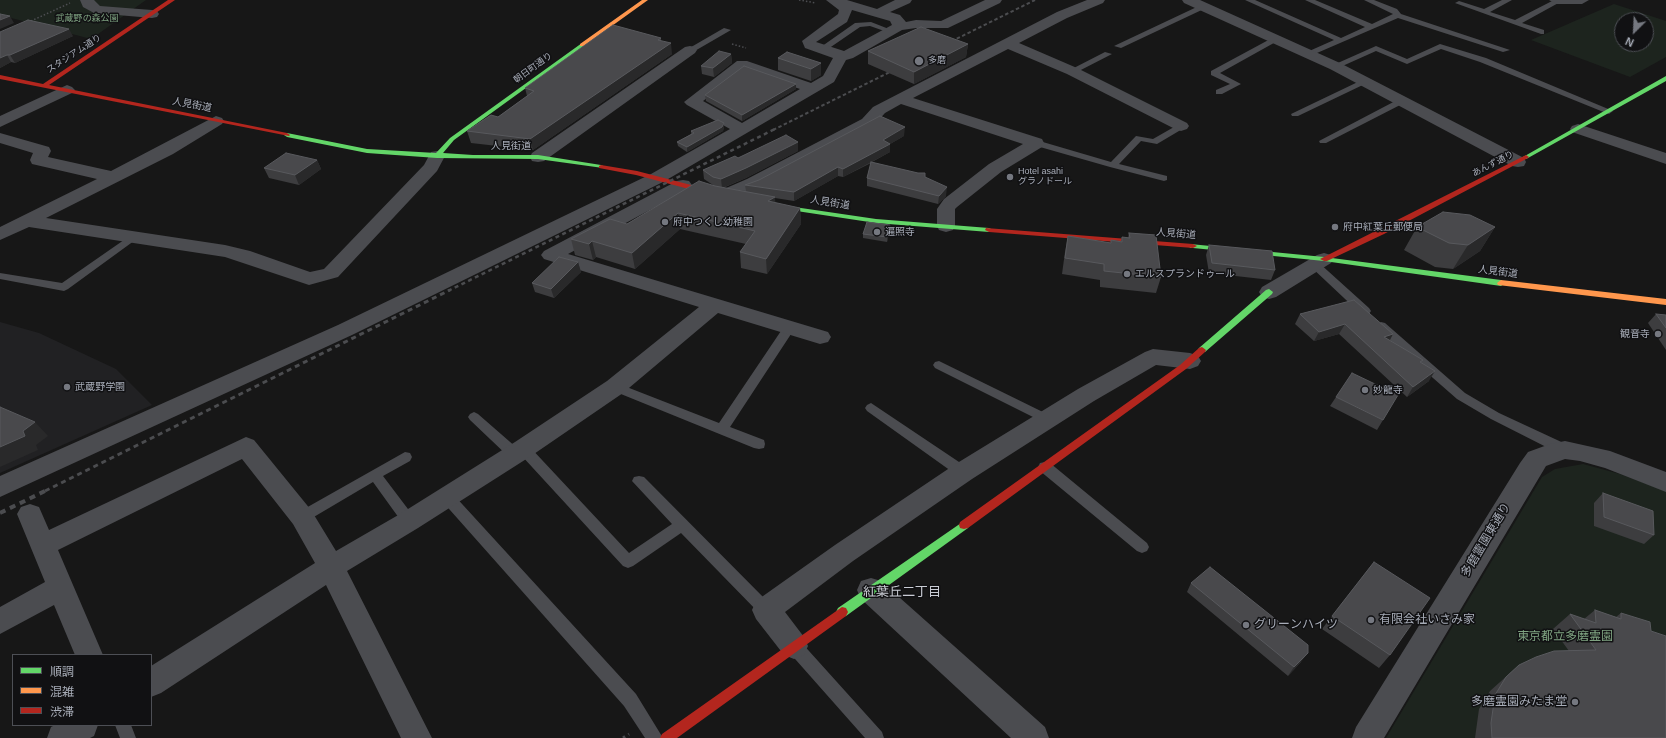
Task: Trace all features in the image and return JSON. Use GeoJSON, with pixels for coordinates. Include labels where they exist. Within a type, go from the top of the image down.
{"type":"FeatureCollection","features":[{"type":"Feature","properties":{"kind":"street","name":"スタジアム通り"},"geometry":{"type":"LineString","coordinates":[[46,84],[172,0]]}},
{"type":"Feature","properties":{"kind":"street","name":"朝日町通り"},"geometry":{"type":"LineString","coordinates":[[437,156],[452,140],[644,0]]}},
{"type":"Feature","properties":{"kind":"street"},"geometry":{"type":"LineString","coordinates":[[833,0],[879,13],[894,25]]}},
{"type":"Feature","properties":{"kind":"street"},"geometry":{"type":"LineString","coordinates":[[833,0],[846,9],[842,19]]}},
{"type":"Feature","properties":{"kind":"street"},"geometry":{"type":"LineString","coordinates":[[905,0],[879,13],[862,12],[842,19],[809,42],[810,45],[841,56],[848,55],[894,25],[943,24],[995,0]]}},
{"type":"Feature","properties":{"kind":"street"},"geometry":{"type":"LineString","coordinates":[[730,197],[753,183],[868,122],[879,110],[1007,42],[1062,15],[1098,0]]}},
{"type":"Feature","properties":{"kind":"street"},"geometry":{"type":"LineString","coordinates":[[1190,0],[1335,66],[1518,162]]}},
{"type":"Feature","properties":{"kind":"street"},"geometry":{"type":"LineString","coordinates":[[1557,0],[1582,0]]}},
{"type":"Feature","properties":{"kind":"street"},"geometry":{"type":"LineString","coordinates":[[81,1],[94,9],[152,14]]}},
{"type":"Feature","properties":{"kind":"street"},"geometry":{"type":"LineString","coordinates":[[606,28],[623,32]]}},
{"type":"Feature","properties":{"kind":"street"},"geometry":{"type":"LineString","coordinates":[[1007,42],[1072,71],[1181,126]]}},
{"type":"Feature","properties":{"kind":"street"},"geometry":{"type":"LineString","coordinates":[[538,157],[682,48]]}},
{"type":"Feature","properties":{"kind":"street"},"geometry":{"type":"LineString","coordinates":[[0,488],[352,327],[657,178],[829,79],[841,56]]}},
{"type":"Feature","properties":{"kind":"street"},"geometry":{"type":"LineString","coordinates":[[741,129],[692,102],[742,64],[811,88]]}},
{"type":"Feature","properties":{"kind":"street","name":"人見街道"},"geometry":{"type":"LineString","coordinates":[[0,77],[46,84],[67,90],[367,151],[437,156],[538,157],[605,167],[657,178],[730,197]]}},
{"type":"Feature","properties":{"kind":"street","name":"あんず通り"},"geometry":{"type":"LineString","coordinates":[[1319,262],[1518,162],[1664,80]]}},
{"type":"Feature","properties":{"kind":"street"},"geometry":{"type":"LineString","coordinates":[[0,122],[67,90]]}},
{"type":"Feature","properties":{"kind":"street"},"geometry":{"type":"LineString","coordinates":[[900,99],[1036,143]]}},
{"type":"Feature","properties":{"kind":"street"},"geometry":{"type":"LineString","coordinates":[[0,234],[167,150],[216,121]]}},
{"type":"Feature","properties":{"kind":"street"},"geometry":{"type":"LineString","coordinates":[[1578,129],[1666,159]]}},
{"type":"Feature","properties":{"kind":"street"},"geometry":{"type":"LineString","coordinates":[[0,138],[43,151],[38,160],[114,177]]}},
{"type":"Feature","properties":{"kind":"street"},"geometry":{"type":"LineString","coordinates":[[946,226],[946,209],[950,203],[995,168],[1036,143]]}},
{"type":"Feature","properties":{"kind":"street"},"geometry":{"type":"LineString","coordinates":[[28,221],[225,251],[243,255],[309,279],[331,273],[432,167],[437,156]]}},
{"type":"Feature","properties":{"kind":"street"},"geometry":{"type":"LineString","coordinates":[[683,185],[551,255],[716,304],[820,337]]}},
{"type":"Feature","properties":{"kind":"street","name":"人見街道"},"geometry":{"type":"LineString","coordinates":[[761,203],[876,221],[1215,248],[1319,262],[1396,269],[1666,302]]}},
{"type":"Feature","properties":{"kind":"street"},"geometry":{"type":"LineString","coordinates":[[1379,246],[1381,232]]}},
{"type":"Feature","properties":{"kind":"street"},"geometry":{"type":"LineString","coordinates":[[1380,258],[1396,269]]}},
{"type":"Feature","properties":{"kind":"street"},"geometry":{"type":"LineString","coordinates":[[666,738],[1045,467],[1190,361],[1269,292],[1319,262]]}},
{"type":"Feature","properties":{"kind":"street"},"geometry":{"type":"LineString","coordinates":[[152,682],[331,567],[409,521],[519,452],[615,387],[716,304]]}},
{"type":"Feature","properties":{"kind":"street"},"geometry":{"type":"LineString","coordinates":[[794,646],[766,610],[844,553],[963,472],[1047,419],[1154,357],[1190,361]]}},
{"type":"Feature","properties":{"kind":"street"},"geometry":{"type":"LineString","coordinates":[[43,545],[246,446],[302,517],[331,567],[418,738]]}},
{"type":"Feature","properties":{"kind":"street","name":"多磨霊園東通り"},"geometry":{"type":"LineString","coordinates":[[1367,738],[1537,459],[1550,453],[1565,450],[1580,452],[1610,460],[1666,482]]}},
{"type":"Feature","properties":{"kind":"street"},"geometry":{"type":"LineString","coordinates":[[30,514],[89,654]]}},
{"type":"Feature","properties":{"kind":"street"},"geometry":{"type":"LineString","coordinates":[[0,621],[60,588]]}},
{"type":"Feature","properties":{"kind":"street"},"geometry":{"type":"LineString","coordinates":[[871,590],[1034,738]]}},
{"type":"Feature","properties":{"kind":"street"},"geometry":{"type":"LineString","coordinates":[[62,738],[82,726]]}},
{"type":"Feature","properties":{"kind":"lane"},"geometry":{"type":"LineString","coordinates":[[1249,0],[1340,40]]}},
{"type":"Feature","properties":{"kind":"lane"},"geometry":{"type":"LineString","coordinates":[[1309,0],[1370,26]]}},
{"type":"Feature","properties":{"kind":"lane"},"geometry":{"type":"LineString","coordinates":[[1368,0],[1394,11],[1398,15],[1396,15]]}},
{"type":"Feature","properties":{"kind":"lane"},"geometry":{"type":"LineString","coordinates":[[1484,12],[1508,0]]}},
{"type":"Feature","properties":{"kind":"lane"},"geometry":{"type":"LineString","coordinates":[[1516,23],[1557,0]]}},
{"type":"Feature","properties":{"kind":"lane"},"geometry":{"type":"LineString","coordinates":[[1459,3],[1541,32]]}},
{"type":"Feature","properties":{"kind":"lane"},"geometry":{"type":"LineString","coordinates":[[1118,46],[1204,7]]}},
{"type":"Feature","properties":{"kind":"lane"},"geometry":{"type":"LineString","coordinates":[[1310,54],[1396,15],[1506,50]]}},
{"type":"Feature","properties":{"kind":"lane"},"geometry":{"type":"LineString","coordinates":[[822,49],[858,25],[894,25]]}},
{"type":"Feature","properties":{"kind":"lane"},"geometry":{"type":"LineString","coordinates":[[682,48],[727,30]]}},
{"type":"Feature","properties":{"kind":"lane"},"geometry":{"type":"LineString","coordinates":[[1219,92],[1238,84],[1214,73],[1278,39]]}},
{"type":"Feature","properties":{"kind":"lane"},"geometry":{"type":"LineString","coordinates":[[1335,66],[1376,48],[1407,62],[1440,46],[1483,60],[1609,111]]}},
{"type":"Feature","properties":{"kind":"lane"},"geometry":{"type":"LineString","coordinates":[[1072,71],[1108,54]]}},
{"type":"Feature","properties":{"kind":"lane"},"geometry":{"type":"LineString","coordinates":[[1295,114],[1365,82]]}},
{"type":"Feature","properties":{"kind":"lane"},"geometry":{"type":"LineString","coordinates":[[1322,141],[1401,101]]}},
{"type":"Feature","properties":{"kind":"lane"},"geometry":{"type":"LineString","coordinates":[[1113,165],[1139,138],[1154,142],[1181,126]]}},
{"type":"Feature","properties":{"kind":"lane"},"geometry":{"type":"LineString","coordinates":[[1036,143],[1164,178]]}},
{"type":"Feature","properties":{"kind":"lane"},"geometry":{"type":"LineString","coordinates":[[0,276],[64,287],[134,236]]}},
{"type":"Feature","properties":{"kind":"lane"},"geometry":{"type":"LineString","coordinates":[[1319,262],[1424,365],[1461,396],[1495,416],[1565,450]]}},
{"type":"Feature","properties":{"kind":"lane"},"geometry":{"type":"LineString","coordinates":[[723,428],[789,328]]}},
{"type":"Feature","properties":{"kind":"lane"},"geometry":{"type":"LineString","coordinates":[[939,365],[1047,419]]}},
{"type":"Feature","properties":{"kind":"lane"},"geometry":{"type":"LineString","coordinates":[[615,387],[723,428],[759,444]]}},
{"type":"Feature","properties":{"kind":"lane"},"geometry":{"type":"LineString","coordinates":[[871,408],[963,472]]}},
{"type":"Feature","properties":{"kind":"lane"},"geometry":{"type":"LineString","coordinates":[[474,417],[519,452],[628,562],[682,525]]}},
{"type":"Feature","properties":{"kind":"lane"},"geometry":{"type":"LineString","coordinates":[[302,517],[405,457]]}},
{"type":"Feature","properties":{"kind":"lane"},"geometry":{"type":"LineString","coordinates":[[1045,467],[1142,547]]}},
{"type":"Feature","properties":{"kind":"lane"},"geometry":{"type":"LineString","coordinates":[[375,475],[409,521]]}},
{"type":"Feature","properties":{"kind":"lane"},"geometry":{"type":"LineString","coordinates":[[639,481],[766,610]]}},
{"type":"Feature","properties":{"kind":"lane"},"geometry":{"type":"LineString","coordinates":[[447,497],[630,700],[655,738]]}},
{"type":"Feature","properties":{"kind":"lane"},"geometry":{"type":"LineString","coordinates":[[794,646],[876,738]]}},
{"type":"Feature","properties":{"kind":"lane"},"geometry":{"type":"LineString","coordinates":[[123,726],[128,738]]}},
{"type":"Feature","properties":{"kind":"path"},"geometry":{"type":"LineString","coordinates":[[28,22],[81,1]]}},
{"type":"Feature","properties":{"kind":"shaded area","name":"武蔵野学園"},"geometry":{"type":"Polygon","coordinates":[[[0,322],[39,333],[116,369],[152,405],[0,473],[0,322]]]}},
{"type":"Feature","properties":{"kind":"green space","name":"武蔵野の森公園"},"geometry":{"type":"Polygon","coordinates":[[[0,0],[146,0],[91,39],[0,15],[0,0]]]}},
{"type":"Feature","properties":{"kind":"green space"},"geometry":{"type":"Polygon","coordinates":[[[1614,4],[1638,12],[1614,12],[1614,52],[1654,52],[1654,17],[1666,21],[1666,57],[1630,77],[1531,40],[1614,4]]]}},
{"type":"Feature","properties":{"kind":"green space","name":"東京都立多磨霊園"},"geometry":{"type":"Polygon","coordinates":[[[1583,464],[1620,474],[1666,491],[1666,738],[1386,738],[1542,477],[1555,469],[1583,464]]]}},
{"type":"Feature","properties":{"kind":"building"},"geometry":{"type":"Polygon","coordinates":[[[0,14],[10,16],[0,20],[0,14]]]}},
{"type":"Feature","properties":{"kind":"building"},"geometry":{"type":"Polygon","coordinates":[[[28,20],[69,29],[0,58],[0,32],[28,20]]]}},
{"type":"Feature","properties":{"kind":"building"},"geometry":{"type":"Polygon","coordinates":[[[613,25],[661,38],[658,40],[671,43],[530,139],[467,131],[491,115],[498,117],[534,91],[525,88],[613,25]]]}},
{"type":"Feature","properties":{"kind":"building"},"geometry":{"type":"Polygon","coordinates":[[[921,27],[968,44],[914,72],[868,51],[921,27]]]}},
{"type":"Feature","properties":{"kind":"building"},"geometry":{"type":"Polygon","coordinates":[[[719,51],[731,54],[713,68],[701,66],[719,51]]]}},
{"type":"Feature","properties":{"kind":"building"},"geometry":{"type":"Polygon","coordinates":[[[787,52],[821,63],[811,69],[778,58],[787,52]]]}},
{"type":"Feature","properties":{"kind":"building"},"geometry":{"type":"Polygon","coordinates":[[[744,66],[796,84],[742,115],[705,95],[744,66]]]}},
{"type":"Feature","properties":{"kind":"building"},"geometry":{"type":"Polygon","coordinates":[[[880,116],[905,127],[883,140],[890,144],[843,169],[838,167],[794,192],[745,185],[759,180],[880,116]]]}},
{"type":"Feature","properties":{"kind":"building"},"geometry":{"type":"Polygon","coordinates":[[[718,120],[724,123],[722,127],[687,147],[677,142],[694,133],[691,131],[718,120]]]}},
{"type":"Feature","properties":{"kind":"building"},"geometry":{"type":"Polygon","coordinates":[[[786,135],[798,142],[721,179],[713,177],[703,170],[735,156],[738,158],[786,135]]]}},
{"type":"Feature","properties":{"kind":"building"},"geometry":{"type":"Polygon","coordinates":[[[286,153],[317,160],[295,175],[264,168],[286,153]]]}},
{"type":"Feature","properties":{"kind":"building"},"geometry":{"type":"Polygon","coordinates":[[[871,162],[918,173],[925,173],[925,177],[947,187],[939,196],[867,178],[871,162]]]}},
{"type":"Feature","properties":{"kind":"building"},"geometry":{"type":"Polygon","coordinates":[[[699,181],[715,186],[775,197],[768,201],[800,208],[766,259],[740,252],[755,231],[678,213],[632,253],[592,241],[589,244],[571,239],[610,219],[627,224],[699,181]]]}},
{"type":"Feature","properties":{"kind":"building"},"geometry":{"type":"Polygon","coordinates":[[[1443,212],[1470,215],[1495,227],[1468,245],[1449,243],[1417,227],[1443,212]]]}},
{"type":"Feature","properties":{"kind":"building","name":"遍照寺"},"geometry":{"type":"Polygon","coordinates":[[[867,222],[890,225],[887,237],[863,234],[867,222]]]}},
{"type":"Feature","properties":{"kind":"building"},"geometry":{"type":"Polygon","coordinates":[[[1129,233],[1156,235],[1161,277],[1104,271],[1104,264],[1065,258],[1068,236],[1111,243],[1111,240],[1122,242],[1122,237],[1130,238],[1129,233]]]}},
{"type":"Feature","properties":{"kind":"building"},"geometry":{"type":"Polygon","coordinates":[[[1209,245],[1272,251],[1275,270],[1212,263],[1209,245]]]}},
{"type":"Feature","properties":{"kind":"building"},"geometry":{"type":"Polygon","coordinates":[[[559,257],[578,262],[551,289],[532,283],[559,257]]]}},
{"type":"Feature","properties":{"kind":"building"},"geometry":{"type":"Polygon","coordinates":[[[1354,300],[1393,334],[1384,337],[1423,360],[1420,362],[1435,371],[1413,387],[1345,324],[1319,332],[1300,314],[1354,300]]]}},
{"type":"Feature","properties":{"kind":"building"},"geometry":{"type":"Polygon","coordinates":[[[1656,314],[1666,315],[1666,328],[1656,314]]]}},
{"type":"Feature","properties":{"kind":"building"},"geometry":{"type":"Polygon","coordinates":[[[1352,373],[1398,395],[1383,420],[1336,397],[1352,373]]]}},
{"type":"Feature","properties":{"kind":"building"},"geometry":{"type":"Polygon","coordinates":[[[0,407],[35,422],[23,431],[25,436],[0,447],[0,407]]]}},
{"type":"Feature","properties":{"kind":"building"},"geometry":{"type":"Polygon","coordinates":[[[1603,493],[1653,511],[1654,535],[1604,517],[1603,493]]]}},
{"type":"Feature","properties":{"kind":"building","name":"有限会社いさみ家"},"geometry":{"type":"Polygon","coordinates":[[[1374,562],[1430,598],[1390,655],[1332,616],[1374,562]]]}},
{"type":"Feature","properties":{"kind":"building"},"geometry":{"type":"Polygon","coordinates":[[[1210,567],[1308,645],[1308,653],[1294,667],[1191,583],[1210,567]]]}},
{"type":"Feature","properties":{"kind":"building","name":"多磨霊園みたま堂"},"geometry":{"type":"Polygon","coordinates":[[[1595,610],[1621,619],[1621,613],[1650,622],[1651,631],[1666,636],[1666,738],[1492,738],[1491,723],[1495,695],[1506,677],[1519,665],[1554,651],[1596,650],[1570,614],[1596,623],[1595,610]]]}},
{"type":"Feature","properties":{"kind":"railway"},"geometry":{"type":"LineString","coordinates":[[946,44],[1035,0]]}},
{"type":"Feature","properties":{"kind":"railway"},"geometry":{"type":"LineString","coordinates":[[773,130],[898,68]]}},
{"type":"Feature","properties":{"kind":"railway"},"geometry":{"type":"LineString","coordinates":[[448,291],[775,129]]}},
{"type":"Feature","properties":{"kind":"railway"},"geometry":{"type":"LineString","coordinates":[[45,491],[450,290]]}},
{"type":"Feature","properties":{"kind":"railway"},"geometry":{"type":"LineString","coordinates":[[0,513],[47,490]]}},
{"type":"Feature","properties":{"kind":"traffic: fast"},"geometry":{"type":"LineString","coordinates":[[437,156],[452,139],[582,45]]}},
{"type":"Feature","properties":{"kind":"traffic: fast"},"geometry":{"type":"LineString","coordinates":[[1526,157],[1666,78]]}},
{"type":"Feature","properties":{"kind":"traffic: fast"},"geometry":{"type":"LineString","coordinates":[[287,135],[367,151],[473,157],[538,157],[601,167]]}},
{"type":"Feature","properties":{"kind":"traffic: fast"},"geometry":{"type":"LineString","coordinates":[[770,205],[876,221],[989,230]]}},
{"type":"Feature","properties":{"kind":"traffic: fast"},"geometry":{"type":"LineString","coordinates":[[1193,246],[1324,259],[1501,283]]}},
{"type":"Feature","properties":{"kind":"traffic: fast"},"geometry":{"type":"LineString","coordinates":[[1202,350],[1269,292]]}},
{"type":"Feature","properties":{"kind":"traffic: fast"},"geometry":{"type":"LineString","coordinates":[[842,612],[964,525]]}},
{"type":"Feature","properties":{"kind":"traffic: slow"},"geometry":{"type":"LineString","coordinates":[[582,45],[645,0]]}},
{"type":"Feature","properties":{"kind":"traffic: slow"},"geometry":{"type":"LineString","coordinates":[[1501,283],[1666,302]]}},
{"type":"Feature","properties":{"kind":"traffic: jam"},"geometry":{"type":"LineString","coordinates":[[46,84],[172,0]]}},
{"type":"Feature","properties":{"kind":"traffic: jam"},"geometry":{"type":"LineString","coordinates":[[0,77],[287,135]]}},
{"type":"Feature","properties":{"kind":"traffic: jam"},"geometry":{"type":"LineString","coordinates":[[1324,259],[1381,232],[1526,157]]}},
{"type":"Feature","properties":{"kind":"traffic: jam"},"geometry":{"type":"LineString","coordinates":[[601,167],[637,173],[719,195]]}},
{"type":"Feature","properties":{"kind":"traffic: jam"},"geometry":{"type":"LineString","coordinates":[[989,230],[1193,246]]}},
{"type":"Feature","properties":{"kind":"traffic: jam"},"geometry":{"type":"LineString","coordinates":[[964,525],[1183,367],[1202,350]]}},
{"type":"Feature","properties":{"kind":"traffic: jam"},"geometry":{"type":"LineString","coordinates":[[666,738],[842,612]]}},
{"type":"Feature","properties":{"kind":"place","name":"多磨"},"geometry":{"type":"Point","coordinates":[919,61]}},
{"type":"Feature","properties":{"kind":"place","name":"Hotel asahi グラノドール"},"geometry":{"type":"Point","coordinates":[1010,177]}},
{"type":"Feature","properties":{"kind":"place","name":"府中つくし幼稚園"},"geometry":{"type":"Point","coordinates":[665,222]}},
{"type":"Feature","properties":{"kind":"place","name":"府中紅葉丘郵便局"},"geometry":{"type":"Point","coordinates":[1335,227]}},
{"type":"Feature","properties":{"kind":"place","name":"遍照寺"},"geometry":{"type":"Point","coordinates":[877,232]}},
{"type":"Feature","properties":{"kind":"place","name":"エルスプランドゥール"},"geometry":{"type":"Point","coordinates":[1127,274]}},
{"type":"Feature","properties":{"kind":"place","name":"観音寺"},"geometry":{"type":"Point","coordinates":[1658,334]}},
{"type":"Feature","properties":{"kind":"place","name":"武蔵野学園"},"geometry":{"type":"Point","coordinates":[67,387]}},
{"type":"Feature","properties":{"kind":"place","name":"妙龍寺"},"geometry":{"type":"Point","coordinates":[1365,390]}},
{"type":"Feature","properties":{"kind":"place","name":"有限会社いさみ家"},"geometry":{"type":"Point","coordinates":[1371,620]}},
{"type":"Feature","properties":{"kind":"place","name":"グリーンハイツ"},"geometry":{"type":"Point","coordinates":[1246,625]}},
{"type":"Feature","properties":{"kind":"place","name":"多磨霊園みたま堂"},"geometry":{"type":"Point","coordinates":[1575,702]}},
{"type":"Feature","properties":{"kind":"district","name":"紅葉丘二丁目"},"geometry":{"type":"Point","coordinates":[902,592]}}]}
